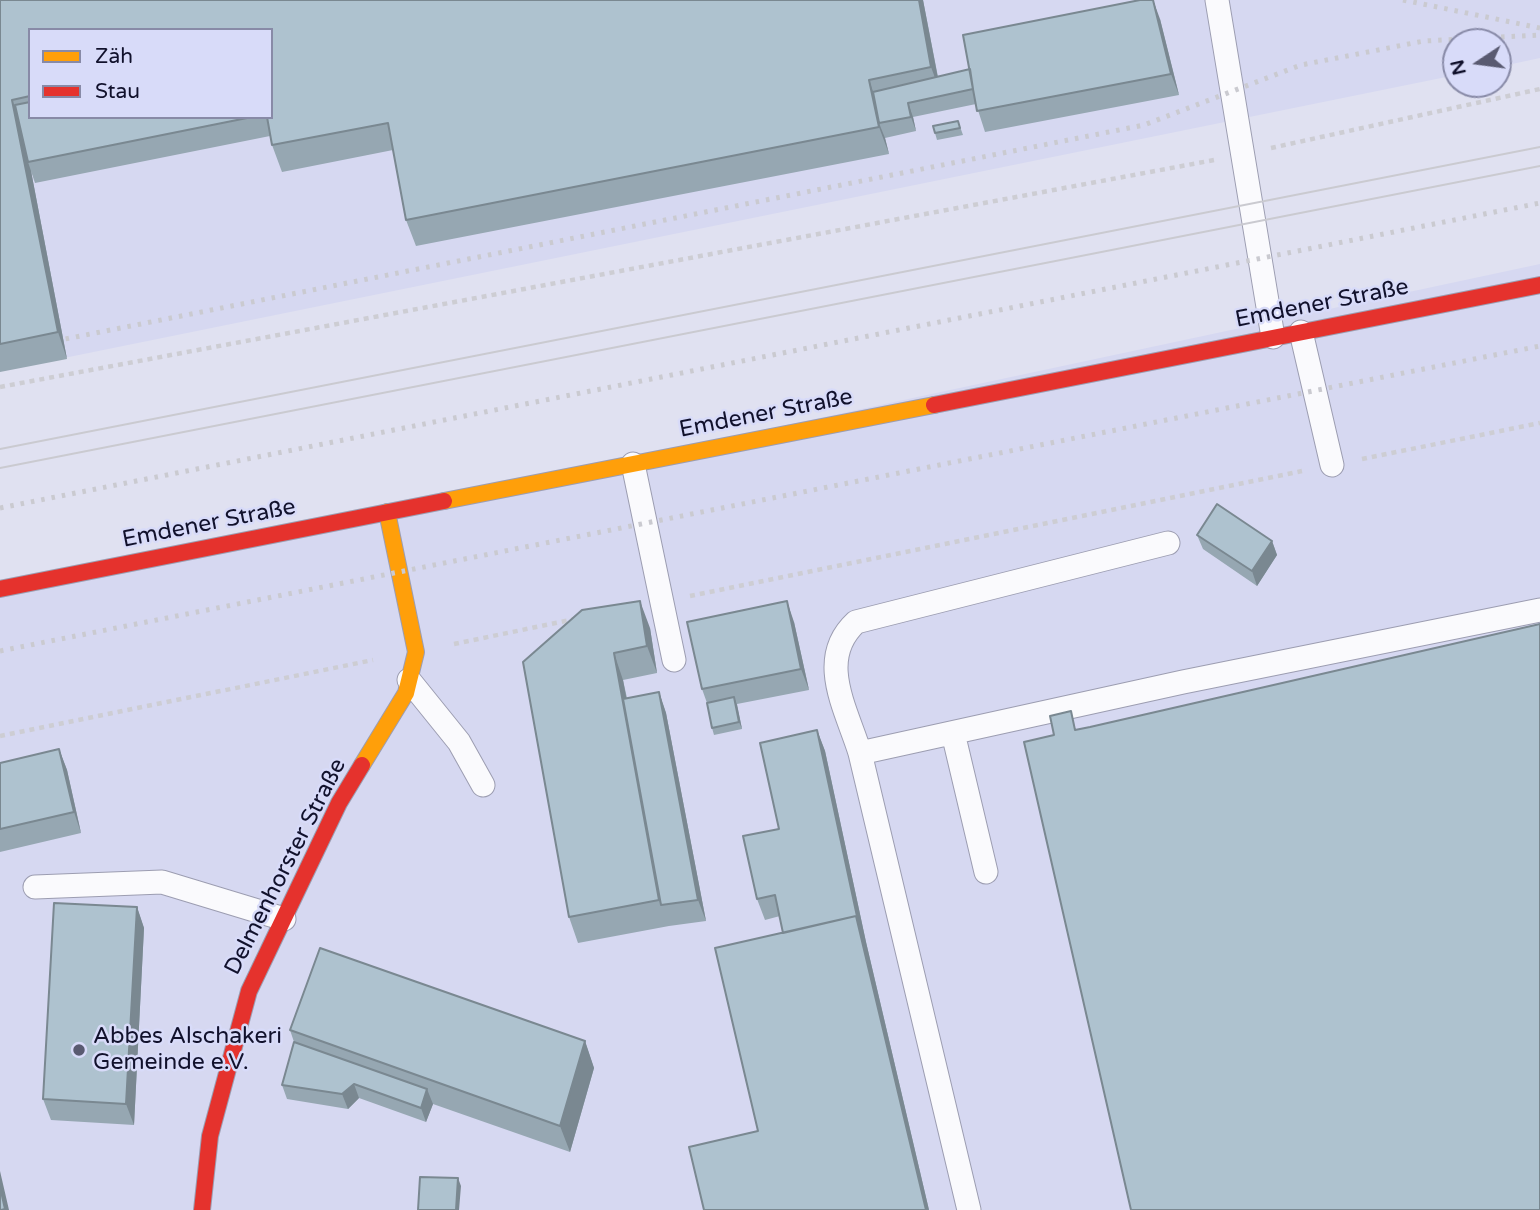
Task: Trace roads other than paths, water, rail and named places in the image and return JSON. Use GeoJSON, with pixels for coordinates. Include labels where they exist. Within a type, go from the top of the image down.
{"type":"FeatureCollection","features":[{"type":"Feature","properties":{"kind":"street","name":"Emdener Straße"},"geometry":{"type":"LineString","coordinates":[[0,589],[1540,285]]}},
{"type":"Feature","properties":{"kind":"street","name":"Delmenhorster Straße"},"geometry":{"type":"LineString","coordinates":[[202,1210],[210,1136],[249,991],[339,803],[406,693],[410,680],[416,652],[402,573],[387,512]]}},
{"type":"Feature","properties":{"kind":"lane"},"geometry":{"type":"LineString","coordinates":[[1217,0],[1273,337]]}},
{"type":"Feature","properties":{"kind":"lane"},"geometry":{"type":"LineString","coordinates":[[1301,332],[1332,465]]}},
{"type":"Feature","properties":{"kind":"lane"},"geometry":{"type":"LineString","coordinates":[[633,464],[674,660]]}},
{"type":"Feature","properties":{"kind":"lane"},"geometry":{"type":"LineString","coordinates":[[969,1210],[860,753],[834,669],[836,648],[843,634],[856,622],[1168,543]]}},
{"type":"Feature","properties":{"kind":"lane"},"geometry":{"type":"LineString","coordinates":[[860,753],[1183,682],[1540,610]]}},
{"type":"Feature","properties":{"kind":"lane"},"geometry":{"type":"LineString","coordinates":[[410,680],[459,742],[483,785]]}},
{"type":"Feature","properties":{"kind":"lane"},"geometry":{"type":"LineString","coordinates":[[953,733],[986,872]]}},
{"type":"Feature","properties":{"kind":"lane"},"geometry":{"type":"LineString","coordinates":[[35,887],[162,882],[284,919]]}},
{"type":"Feature","properties":{"kind":"tram line"},"geometry":{"type":"LineString","coordinates":[[0,449],[1540,147]]}},
{"type":"Feature","properties":{"kind":"tram line"},"geometry":{"type":"LineString","coordinates":[[0,468],[1540,166]]}},
{"type":"Feature","properties":{"kind":"railway"},"geometry":{"type":"LineString","coordinates":[[1403,0],[1540,28]]}},
{"type":"Feature","properties":{"kind":"railway"},"geometry":{"type":"LineString","coordinates":[[45,343],[1144,125],[1301,65],[1424,41],[1540,35]]}},
{"type":"Feature","properties":{"kind":"railway"},"geometry":{"type":"LineString","coordinates":[[0,508],[1540,203]]}},
{"type":"Feature","properties":{"kind":"railway"},"geometry":{"type":"LineString","coordinates":[[0,651],[1540,346]]}},
{"type":"Feature","properties":{"kind":"place","name":"Abbes Alschakeri Gemeinde e.V."},"geometry":{"type":"Point","coordinates":[79,1050]}}]}
